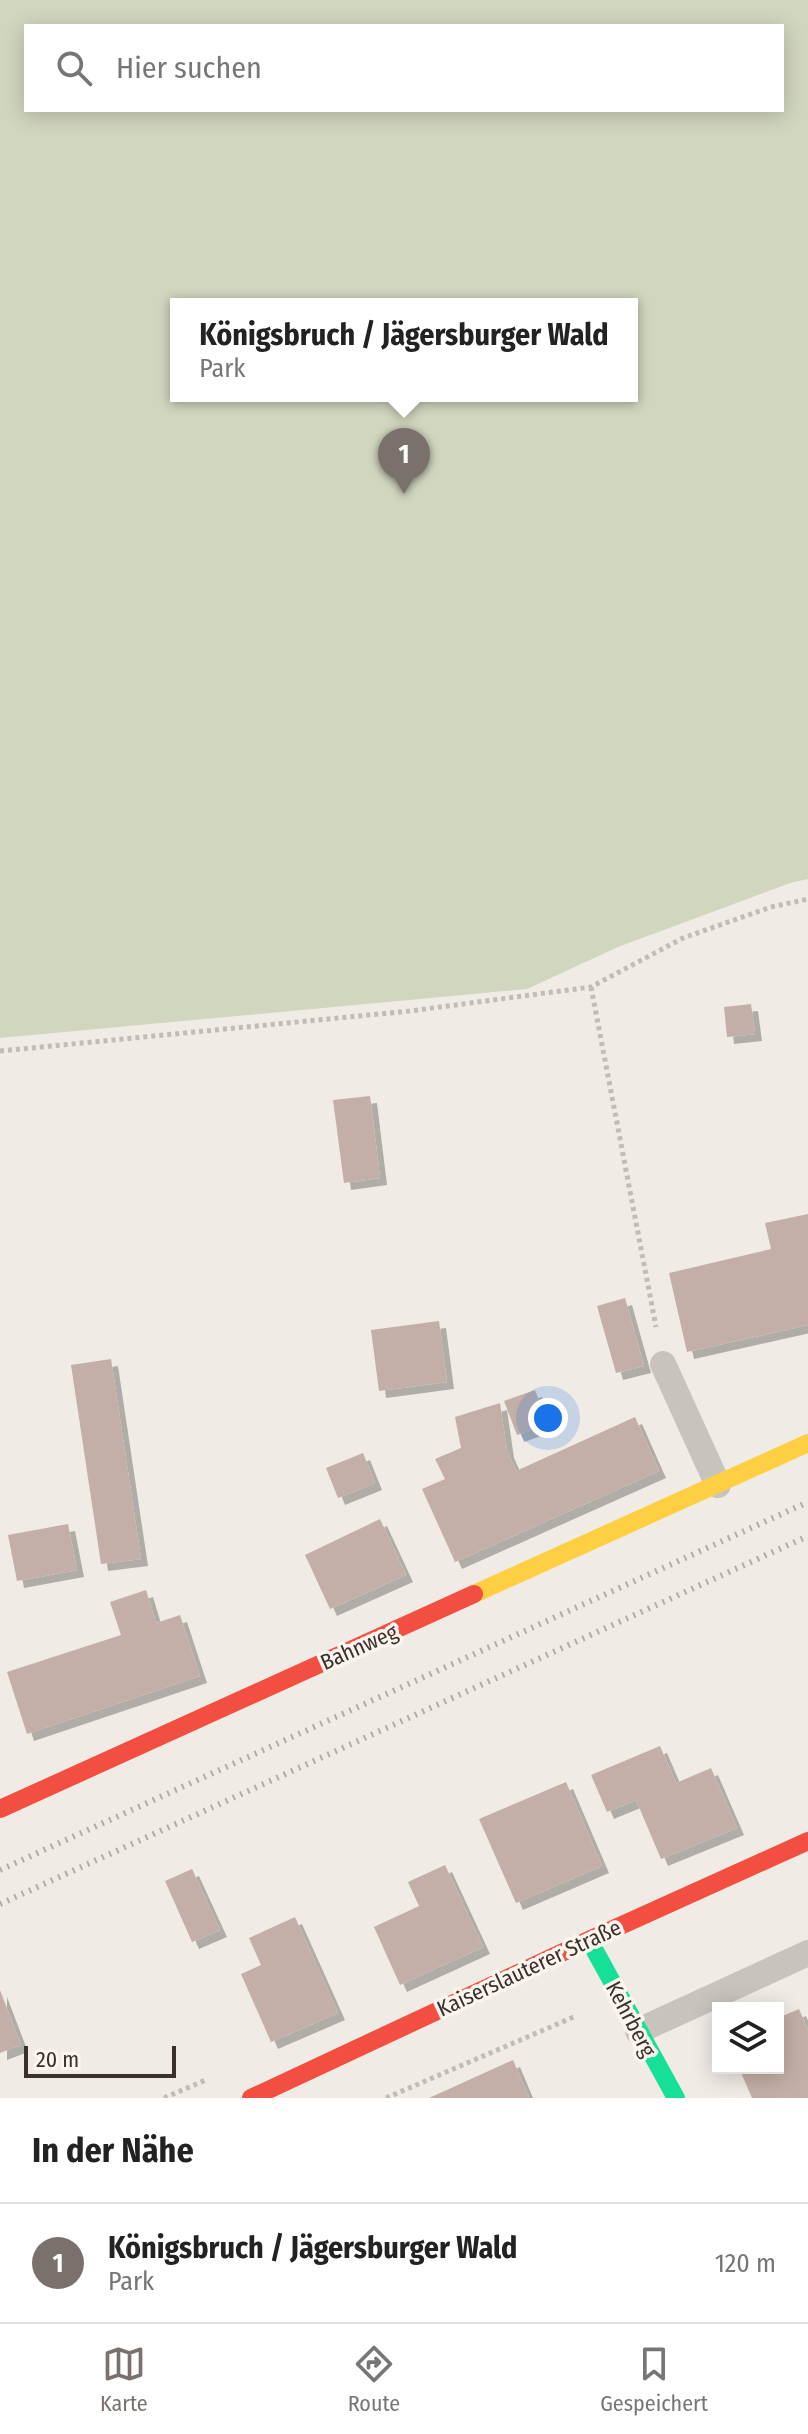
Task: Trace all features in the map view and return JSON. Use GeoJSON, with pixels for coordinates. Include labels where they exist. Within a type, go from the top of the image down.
{"type":"FeatureCollection","features":[{"type":"Feature","properties":{"kind":"street","name":"Bahnweg"},"geometry":{"type":"LineString","coordinates":[[0,1809],[808,1443]]}},
{"type":"Feature","properties":{"kind":"street","name":"Kaiserslauterer Straße"},"geometry":{"type":"LineString","coordinates":[[251,2098],[808,1841]]}},
{"type":"Feature","properties":{"kind":"street","name":"Kehrberg"},"geometry":{"type":"LineString","coordinates":[[589,1940],[676,2098]]}},
{"type":"Feature","properties":{"kind":"lane"},"geometry":{"type":"LineString","coordinates":[[663,1364],[718,1485]]}},
{"type":"Feature","properties":{"kind":"lane"},"geometry":{"type":"LineString","coordinates":[[638,2031],[808,1953]]}},
{"type":"Feature","properties":{"kind":"path"},"geometry":{"type":"LineString","coordinates":[[0,1051],[410,1011],[591,987],[683,938],[771,907],[808,899]]}},
{"type":"Feature","properties":{"kind":"path"},"geometry":{"type":"LineString","coordinates":[[591,987],[663,1364]]}},
{"type":"Feature","properties":{"kind":"green space"},"geometry":{"type":"Polygon","coordinates":[[[0,0],[808,0],[808,879],[618,947],[527,989],[0,1038],[0,0]]]}},
{"type":"Feature","properties":{"kind":"building"},"geometry":{"type":"Polygon","coordinates":[[[751,1004],[755,1034],[727,1037],[724,1007],[751,1004]]]}},
{"type":"Feature","properties":{"kind":"building"},"geometry":{"type":"Polygon","coordinates":[[[370,1096],[380,1178],[344,1183],[333,1100],[370,1096]]]}},
{"type":"Feature","properties":{"kind":"building"},"geometry":{"type":"Polygon","coordinates":[[[808,1214],[808,1325],[687,1352],[669,1273],[771,1249],[765,1223],[808,1214]]]}},
{"type":"Feature","properties":{"kind":"building"},"geometry":{"type":"Polygon","coordinates":[[[625,1298],[644,1366],[616,1373],[597,1306],[625,1298]]]}},
{"type":"Feature","properties":{"kind":"building"},"geometry":{"type":"Polygon","coordinates":[[[439,1321],[447,1382],[379,1391],[371,1330],[439,1321]]]}},
{"type":"Feature","properties":{"kind":"building"},"geometry":{"type":"Polygon","coordinates":[[[111,1359],[141,1559],[101,1564],[71,1365],[111,1359]]]}},
{"type":"Feature","properties":{"kind":"building"},"geometry":{"type":"Polygon","coordinates":[[[535,1390],[548,1424],[517,1435],[504,1401],[535,1390]]]}},
{"type":"Feature","properties":{"kind":"building"},"geometry":{"type":"Polygon","coordinates":[[[500,1403],[507,1451],[516,1471],[635,1417],[659,1471],[455,1562],[422,1489],[445,1479],[435,1459],[461,1448],[455,1417],[500,1403]]]}},
{"type":"Feature","properties":{"kind":"building"},"geometry":{"type":"Polygon","coordinates":[[[363,1453],[375,1483],[338,1498],[326,1468],[363,1453]]]}},
{"type":"Feature","properties":{"kind":"building"},"geometry":{"type":"Polygon","coordinates":[[[380,1519],[406,1575],[330,1609],[305,1555],[380,1519]]]}},
{"type":"Feature","properties":{"kind":"building"},"geometry":{"type":"Polygon","coordinates":[[[68,1524],[77,1570],[17,1581],[8,1535],[68,1524]]]}},
{"type":"Feature","properties":{"kind":"building"},"geometry":{"type":"Polygon","coordinates":[[[146,1590],[156,1623],[180,1615],[200,1676],[27,1734],[7,1672],[121,1635],[110,1602],[146,1590]]]}},
{"type":"Feature","properties":{"kind":"building"},"geometry":{"type":"Polygon","coordinates":[[[660,1746],[676,1783],[711,1768],[737,1828],[661,1859],[636,1800],[607,1812],[591,1775],[660,1746]]]}},
{"type":"Feature","properties":{"kind":"building"},"geometry":{"type":"Polygon","coordinates":[[[566,1782],[602,1866],[516,1903],[479,1819],[566,1782]]]}},
{"type":"Feature","properties":{"kind":"building"},"geometry":{"type":"Polygon","coordinates":[[[445,1865],[483,1947],[400,1985],[374,1927],[419,1906],[408,1882],[445,1865]]]}},
{"type":"Feature","properties":{"kind":"building"},"geometry":{"type":"Polygon","coordinates":[[[192,1869],[220,1930],[192,1942],[165,1881],[192,1869]]]}},
{"type":"Feature","properties":{"kind":"building"},"geometry":{"type":"Polygon","coordinates":[[[295,1917],[338,2013],[271,2042],[241,1974],[261,1965],[249,1938],[295,1917]]]}},
{"type":"Feature","properties":{"kind":"building"},"geometry":{"type":"Polygon","coordinates":[[[0,1990],[21,2045],[0,2053],[0,1990]]]}},
{"type":"Feature","properties":{"kind":"building"},"geometry":{"type":"Polygon","coordinates":[[[799,2009],[808,2030],[808,2098],[752,2098],[742,2074],[784,2074],[784,2015],[799,2009]]]}},
{"type":"Feature","properties":{"kind":"building"},"geometry":{"type":"Polygon","coordinates":[[[513,2060],[529,2098],[429,2098],[513,2060]]]}},
{"type":"Feature","properties":{"kind":"railway"},"geometry":{"type":"LineString","coordinates":[[0,1870],[808,1502]]}},
{"type":"Feature","properties":{"kind":"railway"},"geometry":{"type":"LineString","coordinates":[[0,1904],[808,1536]]}},
{"type":"Feature","properties":{"kind":"traffic: fast"},"geometry":{"type":"LineString","coordinates":[[589,1940],[676,2098]]}},
{"type":"Feature","properties":{"kind":"traffic: slow"},"geometry":{"type":"LineString","coordinates":[[474,1594],[808,1443]]}},
{"type":"Feature","properties":{"kind":"traffic: jam"},"geometry":{"type":"LineString","coordinates":[[0,1809],[474,1594]]}},
{"type":"Feature","properties":{"kind":"traffic: jam"},"geometry":{"type":"LineString","coordinates":[[251,2098],[808,1841]]}},
{"type":"Feature","properties":{"kind":"place","name":"Königsbruch / Jägersburger Wald"},"geometry":{"type":"Point","coordinates":[404,494]}}]}
